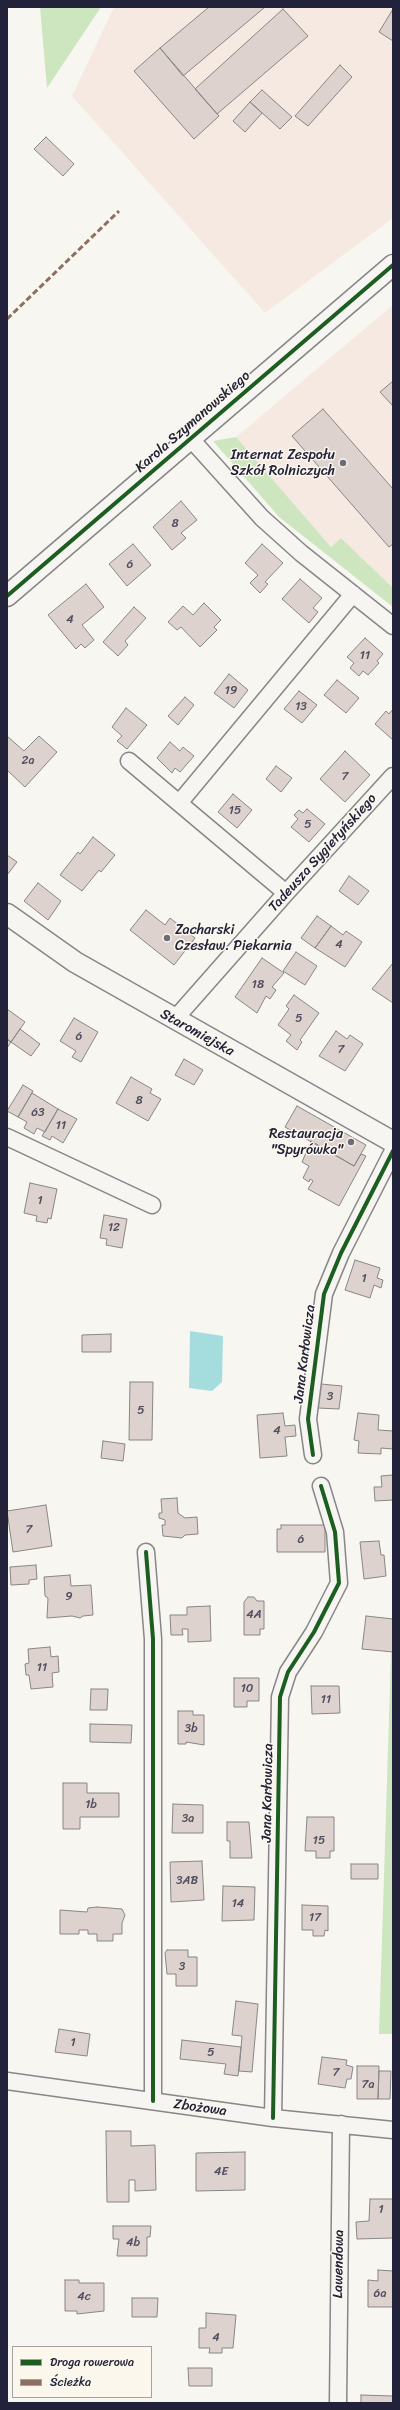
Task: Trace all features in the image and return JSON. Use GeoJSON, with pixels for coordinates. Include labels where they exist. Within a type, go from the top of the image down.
{"type":"FeatureCollection","features":[{"type":"Feature","properties":{"kind":"street","name":"Karola Szymanowskiego"},"geometry":{"type":"LineString","coordinates":[[7,596],[393,265]]}},
{"type":"Feature","properties":{"kind":"street"},"geometry":{"type":"LineString","coordinates":[[190,438],[262,518],[301,554],[393,626]]}},
{"type":"Feature","properties":{"kind":"street"},"geometry":{"type":"LineString","coordinates":[[180,802],[353,594]]}},
{"type":"Feature","properties":{"kind":"street"},"geometry":{"type":"LineString","coordinates":[[129,761],[180,802],[286,893]]}},
{"type":"Feature","properties":{"kind":"street","name":"Tadeusza Sygietyńskiego"},"geometry":{"type":"LineString","coordinates":[[174,1020],[286,893],[393,776]]}},
{"type":"Feature","properties":{"kind":"street","name":"Staromiejska"},"geometry":{"type":"LineString","coordinates":[[7,914],[75,962],[174,1020],[393,1142]]}},
{"type":"Feature","properties":{"kind":"street"},"geometry":{"type":"LineString","coordinates":[[7,1140],[152,1205]]}},
{"type":"Feature","properties":{"kind":"street","name":"Jana Karłowicza"},"geometry":{"type":"LineString","coordinates":[[313,1455],[308,1419],[324,1294],[341,1253],[393,1150]]}},
{"type":"Feature","properties":{"kind":"street","name":"Jana Karłowicza"},"geometry":{"type":"LineString","coordinates":[[273,2118],[280,1697],[288,1672],[314,1632],[339,1583],[335,1532],[321,1486]]}},
{"type":"Feature","properties":{"kind":"street"},"geometry":{"type":"LineString","coordinates":[[146,1552],[153,1639],[153,2102]]}},
{"type":"Feature","properties":{"kind":"street","name":"Zbożowa"},"geometry":{"type":"LineString","coordinates":[[7,2081],[273,2118],[393,2130]]}},
{"type":"Feature","properties":{"kind":"street","name":"Lawendowa"},"geometry":{"type":"LineString","coordinates":[[338,2403],[341,2124]]}},
{"type":"Feature","properties":{"kind":"shaded area"},"geometry":{"type":"Polygon","coordinates":[[[114,7],[393,7],[393,218],[265,313],[72,96],[114,7]]]}},
{"type":"Feature","properties":{"kind":"shaded area"},"geometry":{"type":"Polygon","coordinates":[[[393,305],[393,588],[341,538],[331,547],[236,437],[393,305]]]}},
{"type":"Feature","properties":{"kind":"green space"},"geometry":{"type":"Polygon","coordinates":[[[40,7],[101,7],[47,88],[40,7]]]}},
{"type":"Feature","properties":{"kind":"green space"},"geometry":{"type":"Polygon","coordinates":[[[236,437],[331,547],[341,538],[393,588],[393,607],[279,517],[213,441],[236,437]]]}},
{"type":"Feature","properties":{"kind":"green space"},"geometry":{"type":"Polygon","coordinates":[[[391,1653],[393,1653],[393,2034],[379,2034],[391,1653]]]}},
{"type":"Feature","properties":{"kind":"water"},"geometry":{"type":"Polygon","coordinates":[[[190,1331],[223,1336],[222,1382],[212,1391],[189,1388],[190,1331]]]}},
{"type":"Feature","properties":{"kind":"building"},"geometry":{"type":"Polygon","coordinates":[[[209,7],[265,7],[183,76],[160,48],[209,7]]]}},
{"type":"Feature","properties":{"kind":"building"},"geometry":{"type":"Polygon","coordinates":[[[283,9],[308,36],[217,114],[195,89],[283,9]]]}},
{"type":"Feature","properties":{"kind":"building"},"geometry":{"type":"Polygon","coordinates":[[[393,9],[393,41],[379,32],[393,9]]]}},
{"type":"Feature","properties":{"kind":"building"},"geometry":{"type":"Polygon","coordinates":[[[160,48],[219,116],[194,139],[134,71],[160,48]]]}},
{"type":"Feature","properties":{"kind":"building"},"geometry":{"type":"Polygon","coordinates":[[[340,65],[352,77],[308,126],[295,116],[340,65]]]}},
{"type":"Feature","properties":{"kind":"building"},"geometry":{"type":"Polygon","coordinates":[[[262,90],[292,117],[280,129],[250,102],[262,90]]]}},
{"type":"Feature","properties":{"kind":"building"},"geometry":{"type":"Polygon","coordinates":[[[250,102],[262,113],[245,132],[233,121],[250,102]]]}},
{"type":"Feature","properties":{"kind":"building"},"geometry":{"type":"Polygon","coordinates":[[[46,137],[74,164],[63,176],[34,149],[46,137]]]}},
{"type":"Feature","properties":{"kind":"building"},"geometry":{"type":"Polygon","coordinates":[[[393,381],[393,406],[380,392],[393,381]]]}},
{"type":"Feature","properties":{"kind":"building","name":"Internat Zespołu Szkół Rolniczych"},"geometry":{"type":"Polygon","coordinates":[[[323,409],[393,489],[393,544],[389,547],[292,436],[323,409]]]}},
{"type":"Feature","properties":{"kind":"building"},"geometry":{"type":"Polygon","coordinates":[[[181,501],[197,520],[181,533],[186,538],[172,550],[153,527],[181,501]]]}},
{"type":"Feature","properties":{"kind":"building"},"geometry":{"type":"Polygon","coordinates":[[[133,544],[151,565],[127,586],[109,564],[133,544]]]}},
{"type":"Feature","properties":{"kind":"building"},"geometry":{"type":"Polygon","coordinates":[[[262,544],[283,563],[265,582],[268,584],[260,593],[250,583],[258,575],[245,563],[262,544]]]}},
{"type":"Feature","properties":{"kind":"building"},"geometry":{"type":"Polygon","coordinates":[[[300,579],[322,598],[313,608],[318,612],[309,623],[282,599],[300,579]]]}},
{"type":"Feature","properties":{"kind":"building"},"geometry":{"type":"Polygon","coordinates":[[[86,584],[104,607],[82,625],[94,640],[85,648],[81,644],[76,649],[48,615],[86,584]]]}},
{"type":"Feature","properties":{"kind":"building"},"geometry":{"type":"Polygon","coordinates":[[[204,603],[221,620],[214,627],[217,630],[200,647],[181,627],[177,630],[168,622],[183,606],[193,615],[204,603]]]}},
{"type":"Feature","properties":{"kind":"building"},"geometry":{"type":"Polygon","coordinates":[[[134,607],[146,618],[125,641],[128,645],[118,656],[103,642],[134,607]]]}},
{"type":"Feature","properties":{"kind":"building"},"geometry":{"type":"Polygon","coordinates":[[[365,638],[383,654],[377,661],[379,663],[368,675],[363,671],[359,676],[350,668],[354,663],[347,657],[365,638]]]}},
{"type":"Feature","properties":{"kind":"building"},"geometry":{"type":"Polygon","coordinates":[[[229,674],[248,690],[234,708],[214,693],[229,674]]]}},
{"type":"Feature","properties":{"kind":"building"},"geometry":{"type":"Polygon","coordinates":[[[337,680],[359,698],[346,713],[324,695],[337,680]]]}},
{"type":"Feature","properties":{"kind":"building"},"geometry":{"type":"Polygon","coordinates":[[[299,691],[317,705],[302,723],[284,709],[299,691]]]}},
{"type":"Feature","properties":{"kind":"building"},"geometry":{"type":"Polygon","coordinates":[[[185,697],[194,705],[178,725],[168,716],[185,697]]]}},
{"type":"Feature","properties":{"kind":"building"},"geometry":{"type":"Polygon","coordinates":[[[126,708],[147,725],[127,749],[117,741],[122,736],[112,727],[126,708]]]}},
{"type":"Feature","properties":{"kind":"building"},"geometry":{"type":"Polygon","coordinates":[[[393,709],[393,740],[375,724],[386,711],[389,714],[393,709]]]}},
{"type":"Feature","properties":{"kind":"building"},"geometry":{"type":"Polygon","coordinates":[[[7,736],[24,751],[39,736],[57,752],[25,787],[7,770],[7,736]]]}},
{"type":"Feature","properties":{"kind":"building"},"geometry":{"type":"Polygon","coordinates":[[[170,742],[180,751],[183,747],[194,756],[180,772],[175,768],[172,773],[157,758],[170,742]]]}},
{"type":"Feature","properties":{"kind":"building"},"geometry":{"type":"Polygon","coordinates":[[[345,751],[370,775],[345,802],[320,779],[345,751]]]}},
{"type":"Feature","properties":{"kind":"building"},"geometry":{"type":"Polygon","coordinates":[[[276,766],[292,778],[281,792],[266,779],[276,766]]]}},
{"type":"Feature","properties":{"kind":"building"},"geometry":{"type":"Polygon","coordinates":[[[233,794],[252,810],[237,828],[218,812],[233,794]]]}},
{"type":"Feature","properties":{"kind":"building"},"geometry":{"type":"Polygon","coordinates":[[[307,809],[325,824],[309,842],[291,827],[298,819],[294,815],[299,810],[303,813],[307,809]]]}},
{"type":"Feature","properties":{"kind":"building"},"geometry":{"type":"Polygon","coordinates":[[[93,837],[115,855],[101,872],[99,870],[82,891],[60,875],[78,852],[80,854],[93,837]]]}},
{"type":"Feature","properties":{"kind":"building"},"geometry":{"type":"Polygon","coordinates":[[[7,855],[17,862],[7,875],[7,855]]]}},
{"type":"Feature","properties":{"kind":"building"},"geometry":{"type":"Polygon","coordinates":[[[349,876],[369,891],[358,905],[339,891],[349,876]]]}},
{"type":"Feature","properties":{"kind":"building"},"geometry":{"type":"Polygon","coordinates":[[[38,883],[61,901],[48,920],[24,901],[38,883]]]}},
{"type":"Feature","properties":{"kind":"building"},"geometry":{"type":"Polygon","coordinates":[[[146,910],[165,925],[170,918],[195,938],[174,965],[130,930],[146,910]]]}},
{"type":"Feature","properties":{"kind":"building"},"geometry":{"type":"Polygon","coordinates":[[[317,916],[331,926],[315,948],[301,938],[317,916]]]}},
{"type":"Feature","properties":{"kind":"building"},"geometry":{"type":"Polygon","coordinates":[[[331,926],[343,935],[346,931],[362,942],[345,967],[315,948],[331,926]]]}},
{"type":"Feature","properties":{"kind":"building"},"geometry":{"type":"Polygon","coordinates":[[[296,952],[317,966],[305,985],[283,971],[296,952]]]}},
{"type":"Feature","properties":{"kind":"building"},"geometry":{"type":"Polygon","coordinates":[[[262,958],[284,973],[272,987],[276,990],[270,999],[266,996],[257,1013],[235,997],[262,958]]]}},
{"type":"Feature","properties":{"kind":"building"},"geometry":{"type":"Polygon","coordinates":[[[393,963],[393,1003],[372,989],[393,963]]]}},
{"type":"Feature","properties":{"kind":"building"},"geometry":{"type":"Polygon","coordinates":[[[294,995],[319,1013],[300,1040],[302,1042],[297,1050],[286,1041],[291,1035],[278,1025],[289,1009],[286,1006],[294,995]]]}},
{"type":"Feature","properties":{"kind":"building"},"geometry":{"type":"Polygon","coordinates":[[[7,1009],[25,1022],[11,1042],[7,1039],[7,1009]]]}},
{"type":"Feature","properties":{"kind":"building"},"geometry":{"type":"Polygon","coordinates":[[[74,1018],[98,1032],[81,1062],[72,1057],[76,1051],[60,1041],[74,1018]]]}},
{"type":"Feature","properties":{"kind":"building"},"geometry":{"type":"Polygon","coordinates":[[[20,1029],[40,1044],[31,1056],[11,1042],[20,1029]]]}},
{"type":"Feature","properties":{"kind":"building"},"geometry":{"type":"Polygon","coordinates":[[[336,1031],[347,1039],[350,1035],[363,1044],[345,1071],[319,1056],[336,1031]]]}},
{"type":"Feature","properties":{"kind":"building"},"geometry":{"type":"Polygon","coordinates":[[[7,1039],[11,1042],[7,1048],[7,1039]]]}},
{"type":"Feature","properties":{"kind":"building"},"geometry":{"type":"Polygon","coordinates":[[[184,1059],[203,1070],[194,1085],[175,1075],[184,1059]]]}},
{"type":"Feature","properties":{"kind":"building"},"geometry":{"type":"Polygon","coordinates":[[[131,1077],[152,1089],[150,1093],[161,1099],[148,1121],[116,1103],[131,1077]]]}},
{"type":"Feature","properties":{"kind":"building"},"geometry":{"type":"Polygon","coordinates":[[[23,1085],[33,1091],[18,1117],[7,1111],[23,1085]]]}},
{"type":"Feature","properties":{"kind":"building"},"geometry":{"type":"Polygon","coordinates":[[[32,1093],[58,1109],[45,1132],[37,1128],[34,1134],[24,1128],[27,1122],[18,1117],[32,1093]]]}},
{"type":"Feature","properties":{"kind":"building"},"geometry":{"type":"Polygon","coordinates":[[[297,1106],[366,1145],[354,1166],[285,1127],[297,1106]]]}},
{"type":"Feature","properties":{"kind":"building"},"geometry":{"type":"Polygon","coordinates":[[[58,1109],[77,1119],[63,1143],[52,1136],[50,1140],[42,1136],[58,1109]]]}},
{"type":"Feature","properties":{"kind":"building"},"geometry":{"type":"Polygon","coordinates":[[[311,1141],[354,1166],[361,1154],[366,1156],[339,1206],[308,1189],[313,1181],[310,1179],[309,1182],[303,1178],[309,1166],[302,1162],[311,1141]]]}},
{"type":"Feature","properties":{"kind":"building"},"geometry":{"type":"Polygon","coordinates":[[[30,1183],[57,1189],[51,1219],[48,1218],[47,1223],[36,1221],[37,1216],[24,1213],[30,1183]]]}},
{"type":"Feature","properties":{"kind":"building"},"geometry":{"type":"Polygon","coordinates":[[[104,1215],[127,1219],[122,1248],[106,1245],[107,1239],[100,1238],[104,1215]]]}},
{"type":"Feature","properties":{"kind":"building"},"geometry":{"type":"Polygon","coordinates":[[[355,1260],[380,1268],[377,1278],[383,1280],[381,1288],[374,1285],[370,1298],[345,1290],[355,1260]]]}},
{"type":"Feature","properties":{"kind":"building"},"geometry":{"type":"Polygon","coordinates":[[[111,1334],[111,1352],[82,1352],[82,1335],[111,1334]]]}},
{"type":"Feature","properties":{"kind":"building"},"geometry":{"type":"Polygon","coordinates":[[[130,1382],[153,1382],[152,1440],[129,1440],[130,1382]]]}},
{"type":"Feature","properties":{"kind":"building"},"geometry":{"type":"Polygon","coordinates":[[[321,1384],[342,1386],[339,1409],[318,1408],[321,1384]]]}},
{"type":"Feature","properties":{"kind":"building"},"geometry":{"type":"Polygon","coordinates":[[[283,1413],[285,1426],[295,1425],[296,1436],[285,1437],[287,1456],[260,1458],[257,1415],[283,1413]]]}},
{"type":"Feature","properties":{"kind":"building"},"geometry":{"type":"Polygon","coordinates":[[[358,1413],[379,1415],[378,1430],[393,1431],[393,1449],[381,1448],[381,1454],[358,1453],[359,1441],[354,1440],[358,1413]]]}},
{"type":"Feature","properties":{"kind":"building"},"geometry":{"type":"Polygon","coordinates":[[[103,1441],[125,1444],[123,1461],[101,1458],[103,1441]]]}},
{"type":"Feature","properties":{"kind":"building"},"geometry":{"type":"Polygon","coordinates":[[[393,1475],[393,1500],[375,1501],[374,1487],[382,1487],[381,1476],[393,1475]]]}},
{"type":"Feature","properties":{"kind":"building"},"geometry":{"type":"Polygon","coordinates":[[[177,1498],[178,1513],[185,1518],[197,1517],[198,1534],[185,1535],[182,1538],[163,1536],[162,1525],[165,1525],[165,1520],[159,1518],[159,1513],[162,1513],[161,1499],[177,1498]]]}},
{"type":"Feature","properties":{"kind":"building"},"geometry":{"type":"Polygon","coordinates":[[[46,1505],[52,1546],[13,1552],[7,1511],[46,1505]]]}},
{"type":"Feature","properties":{"kind":"building"},"geometry":{"type":"Polygon","coordinates":[[[281,1525],[325,1525],[325,1552],[277,1552],[277,1529],[281,1529],[281,1525]]]}},
{"type":"Feature","properties":{"kind":"building"},"geometry":{"type":"Polygon","coordinates":[[[379,1541],[381,1555],[384,1555],[386,1576],[364,1579],[360,1542],[379,1541]]]}},
{"type":"Feature","properties":{"kind":"building"},"geometry":{"type":"Polygon","coordinates":[[[36,1565],[37,1579],[29,1580],[29,1584],[11,1585],[10,1567],[36,1565]]]}},
{"type":"Feature","properties":{"kind":"building"},"geometry":{"type":"Polygon","coordinates":[[[70,1575],[71,1586],[91,1585],[93,1615],[83,1616],[80,1618],[72,1616],[47,1618],[48,1598],[45,1596],[44,1577],[70,1575]]]}},
{"type":"Feature","properties":{"kind":"building"},"geometry":{"type":"Polygon","coordinates":[[[248,1597],[254,1597],[257,1601],[264,1601],[264,1629],[260,1629],[260,1635],[244,1635],[244,1602],[248,1597]]]}},
{"type":"Feature","properties":{"kind":"building"},"geometry":{"type":"Polygon","coordinates":[[[210,1606],[211,1641],[188,1642],[188,1629],[182,1629],[183,1635],[171,1635],[170,1615],[187,1615],[187,1607],[210,1606]]]}},
{"type":"Feature","properties":{"kind":"building"},"geometry":{"type":"Polygon","coordinates":[[[366,1616],[393,1619],[393,1652],[362,1649],[366,1616]]]}},
{"type":"Feature","properties":{"kind":"building"},"geometry":{"type":"Polygon","coordinates":[[[50,1647],[51,1657],[58,1656],[59,1672],[52,1673],[53,1687],[31,1689],[29,1675],[26,1675],[25,1664],[29,1663],[28,1649],[50,1647]]]}},
{"type":"Feature","properties":{"kind":"building"},"geometry":{"type":"Polygon","coordinates":[[[234,1678],[259,1678],[259,1701],[247,1701],[247,1707],[234,1707],[234,1678]]]}},
{"type":"Feature","properties":{"kind":"building"},"geometry":{"type":"Polygon","coordinates":[[[311,1686],[339,1686],[340,1713],[312,1714],[311,1686]]]}},
{"type":"Feature","properties":{"kind":"building"},"geometry":{"type":"Polygon","coordinates":[[[91,1689],[108,1689],[107,1710],[90,1710],[91,1689]]]}},
{"type":"Feature","properties":{"kind":"building"},"geometry":{"type":"Polygon","coordinates":[[[178,1711],[193,1711],[193,1715],[204,1715],[204,1745],[186,1742],[186,1744],[178,1744],[178,1711]]]}},
{"type":"Feature","properties":{"kind":"building"},"geometry":{"type":"Polygon","coordinates":[[[90,1724],[132,1725],[131,1743],[90,1742],[90,1724]]]}},
{"type":"Feature","properties":{"kind":"building"},"geometry":{"type":"Polygon","coordinates":[[[63,1783],[87,1783],[87,1793],[119,1793],[119,1817],[80,1817],[80,1829],[63,1829],[63,1783]]]}},
{"type":"Feature","properties":{"kind":"building"},"geometry":{"type":"Polygon","coordinates":[[[173,1804],[203,1805],[203,1833],[172,1833],[173,1804]]]}},
{"type":"Feature","properties":{"kind":"building"},"geometry":{"type":"Polygon","coordinates":[[[307,1817],[334,1817],[334,1851],[330,1851],[330,1858],[316,1858],[316,1851],[305,1851],[307,1817]]]}},
{"type":"Feature","properties":{"kind":"building"},"geometry":{"type":"Polygon","coordinates":[[[227,1822],[249,1822],[252,1858],[230,1858],[230,1841],[227,1841],[227,1822]]]}},
{"type":"Feature","properties":{"kind":"building"},"geometry":{"type":"Polygon","coordinates":[[[202,1861],[204,1900],[171,1902],[170,1862],[202,1861]]]}},
{"type":"Feature","properties":{"kind":"building"},"geometry":{"type":"Polygon","coordinates":[[[351,1864],[378,1864],[378,1879],[351,1879],[351,1864]]]}},
{"type":"Feature","properties":{"kind":"building"},"geometry":{"type":"Polygon","coordinates":[[[223,1886],[255,1887],[254,1920],[222,1921],[223,1886]]]}},
{"type":"Feature","properties":{"kind":"building"},"geometry":{"type":"Polygon","coordinates":[[[302,1905],[328,1906],[328,1931],[325,1930],[324,1936],[313,1936],[313,1930],[302,1930],[302,1905]]]}},
{"type":"Feature","properties":{"kind":"building"},"geometry":{"type":"Polygon","coordinates":[[[97,1907],[122,1909],[125,1915],[122,1923],[122,1934],[113,1934],[113,1941],[97,1941],[97,1934],[88,1934],[88,1930],[79,1930],[79,1934],[60,1934],[60,1910],[87,1912],[88,1908],[97,1907]]]}},
{"type":"Feature","properties":{"kind":"building"},"geometry":{"type":"Polygon","coordinates":[[[167,1950],[188,1950],[188,1957],[197,1957],[197,1986],[176,1986],[176,1974],[167,1974],[165,1953],[167,1950]]]}},
{"type":"Feature","properties":{"kind":"building"},"geometry":{"type":"Polygon","coordinates":[[[236,2001],[258,2004],[252,2072],[239,2071],[242,2036],[232,2035],[236,2001]]]}},
{"type":"Feature","properties":{"kind":"building"},"geometry":{"type":"Polygon","coordinates":[[[59,2029],[90,2034],[87,2056],[55,2052],[59,2029]]]}},
{"type":"Feature","properties":{"kind":"building"},"geometry":{"type":"Polygon","coordinates":[[[182,2040],[241,2047],[238,2076],[224,2074],[226,2064],[180,2059],[182,2040]]]}},
{"type":"Feature","properties":{"kind":"building"},"geometry":{"type":"Polygon","coordinates":[[[322,2057],[347,2060],[346,2065],[353,2067],[351,2079],[347,2079],[345,2088],[318,2084],[322,2057]]]}},
{"type":"Feature","properties":{"kind":"building"},"geometry":{"type":"Polygon","coordinates":[[[357,2066],[379,2066],[378,2099],[357,2099],[357,2066]]]}},
{"type":"Feature","properties":{"kind":"building"},"geometry":{"type":"Polygon","coordinates":[[[379,2071],[391,2071],[390,2099],[378,2099],[379,2071]]]}},
{"type":"Feature","properties":{"kind":"building"},"geometry":{"type":"Polygon","coordinates":[[[106,2131],[131,2131],[131,2146],[155,2145],[156,2190],[135,2191],[135,2180],[129,2180],[129,2202],[107,2202],[106,2131]]]}},
{"type":"Feature","properties":{"kind":"building"},"geometry":{"type":"Polygon","coordinates":[[[245,2152],[245,2190],[196,2191],[196,2153],[245,2152]]]}},
{"type":"Feature","properties":{"kind":"building"},"geometry":{"type":"Polygon","coordinates":[[[370,2199],[393,2199],[393,2238],[357,2239],[356,2222],[369,2221],[370,2199]]]}},
{"type":"Feature","properties":{"kind":"building"},"geometry":{"type":"Polygon","coordinates":[[[113,2226],[151,2226],[150,2237],[147,2237],[147,2256],[117,2256],[119,2239],[113,2239],[113,2226]]]}},
{"type":"Feature","properties":{"kind":"building"},"geometry":{"type":"Polygon","coordinates":[[[378,2270],[393,2271],[393,2307],[368,2307],[368,2280],[378,2281],[378,2270]]]}},
{"type":"Feature","properties":{"kind":"building"},"geometry":{"type":"Polygon","coordinates":[[[65,2280],[79,2280],[79,2283],[104,2283],[104,2311],[77,2314],[77,2311],[65,2311],[65,2280]]]}},
{"type":"Feature","properties":{"kind":"building"},"geometry":{"type":"Polygon","coordinates":[[[132,2298],[158,2298],[157,2317],[132,2317],[132,2298]]]}},
{"type":"Feature","properties":{"kind":"building"},"geometry":{"type":"Polygon","coordinates":[[[206,2313],[236,2315],[233,2348],[222,2348],[222,2353],[209,2353],[210,2348],[199,2348],[199,2328],[206,2328],[206,2313]]]}},
{"type":"Feature","properties":{"kind":"building"},"geometry":{"type":"Polygon","coordinates":[[[188,2368],[212,2368],[212,2386],[189,2386],[188,2368]]]}},
{"type":"Feature","properties":{"kind":"building"},"geometry":{"type":"Polygon","coordinates":[[[361,2395],[393,2396],[393,2403],[361,2403],[361,2395]]]}},
{"type":"Feature","properties":{"kind":"marked path"},"geometry":{"type":"LineString","coordinates":[[7,319],[119,211]]}},
{"type":"Feature","properties":{"kind":"cycle path"},"geometry":{"type":"LineString","coordinates":[[7,596],[393,265]]}},
{"type":"Feature","properties":{"kind":"cycle path"},"geometry":{"type":"LineString","coordinates":[[313,1455],[308,1419],[324,1294],[341,1253],[393,1151]]}},
{"type":"Feature","properties":{"kind":"cycle path"},"geometry":{"type":"LineString","coordinates":[[273,2118],[280,1697],[288,1672],[314,1632],[339,1583],[335,1532],[321,1486]]}},
{"type":"Feature","properties":{"kind":"cycle path"},"geometry":{"type":"LineString","coordinates":[[146,1552],[153,1639],[153,2101]]}},
{"type":"Feature","properties":{"kind":"place","name":"Internat Zespołu Szkół Rolniczych"},"geometry":{"type":"Point","coordinates":[343,463]}},
{"type":"Feature","properties":{"kind":"place","name":"Zacharski Czesław. Piekarnia"},"geometry":{"type":"Point","coordinates":[167,938]}},
{"type":"Feature","properties":{"kind":"place","name":"Restauracja \"Spyrówka\""},"geometry":{"type":"Point","coordinates":[351,1142]}}]}
